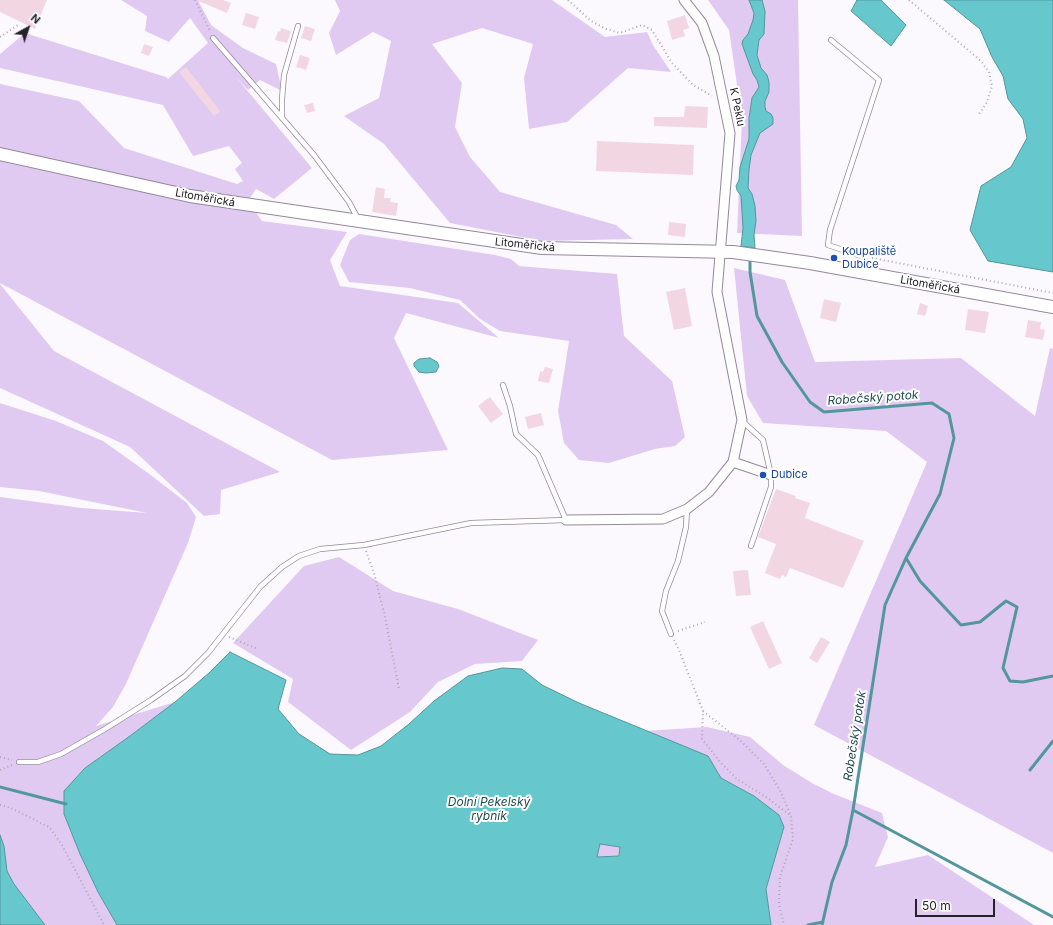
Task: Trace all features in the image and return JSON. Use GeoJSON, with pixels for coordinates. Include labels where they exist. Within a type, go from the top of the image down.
{"type":"FeatureCollection","features":[{"type":"Feature","properties":{"kind":"street","name":"K Peklu"},"geometry":{"type":"LineString","coordinates":[[684,0],[702,24],[714,56],[730,133],[727,251],[717,292],[742,420]]}},
{"type":"Feature","properties":{"kind":"street","name":"Litoměřická"},"geometry":{"type":"LineString","coordinates":[[0,154],[190,196],[542,248],[727,251],[767,256],[1053,307]]}},
{"type":"Feature","properties":{"kind":"street"},"geometry":{"type":"LineString","coordinates":[[566,520],[663,519],[687,509],[709,492],[733,462],[742,420]]}},
{"type":"Feature","properties":{"kind":"street"},"geometry":{"type":"LineString","coordinates":[[733,462],[771,475]]}},
{"type":"Feature","properties":{"kind":"lane"},"geometry":{"type":"LineString","coordinates":[[282,118],[284,75],[298,26]]}},
{"type":"Feature","properties":{"kind":"lane"},"geometry":{"type":"LineString","coordinates":[[213,38],[314,155],[345,196],[359,221]]}},
{"type":"Feature","properties":{"kind":"lane"},"geometry":{"type":"LineString","coordinates":[[831,40],[879,80],[830,230],[828,245],[860,256],[877,276]]}},
{"type":"Feature","properties":{"kind":"lane"},"geometry":{"type":"LineString","coordinates":[[19,762],[38,762],[61,754],[131,713],[185,676],[208,653],[260,587],[282,567],[300,556],[320,549],[364,545],[471,523],[566,520],[538,455],[516,434],[510,406],[503,385]]}},
{"type":"Feature","properties":{"kind":"lane"},"geometry":{"type":"LineString","coordinates":[[742,420],[763,440],[771,475],[770,487],[751,546]]}},
{"type":"Feature","properties":{"kind":"lane"},"geometry":{"type":"LineString","coordinates":[[670,634],[662,611],[666,591],[678,561],[686,527],[687,509]]}},
{"type":"Feature","properties":{"kind":"path"},"geometry":{"type":"LineString","coordinates":[[195,0],[213,38]]}},
{"type":"Feature","properties":{"kind":"path"},"geometry":{"type":"LineString","coordinates":[[568,0],[591,22],[606,29],[620,33],[642,25],[652,30],[672,63],[693,85],[724,103]]}},
{"type":"Feature","properties":{"kind":"path"},"geometry":{"type":"LineString","coordinates":[[909,0],[981,61],[989,72],[992,86],[987,102],[978,116]]}},
{"type":"Feature","properties":{"kind":"path"},"geometry":{"type":"LineString","coordinates":[[0,37],[18,25]]}},
{"type":"Feature","properties":{"kind":"path"},"geometry":{"type":"LineString","coordinates":[[860,256],[1053,293]]}},
{"type":"Feature","properties":{"kind":"path"},"geometry":{"type":"LineString","coordinates":[[364,545],[378,588],[399,689]]}},
{"type":"Feature","properties":{"kind":"path"},"geometry":{"type":"LineString","coordinates":[[705,622],[670,634],[679,650],[703,711],[702,739],[709,749],[737,779],[766,796],[791,816]]}},
{"type":"Feature","properties":{"kind":"path"},"geometry":{"type":"LineString","coordinates":[[223,634],[258,649]]}},
{"type":"Feature","properties":{"kind":"path"},"geometry":{"type":"LineString","coordinates":[[703,711],[742,742],[764,764],[781,792],[791,816],[792,839],[780,877],[779,904],[784,925]]}},
{"type":"Feature","properties":{"kind":"path"},"geometry":{"type":"LineString","coordinates":[[0,757],[19,762]]}},
{"type":"Feature","properties":{"kind":"path"},"geometry":{"type":"LineString","coordinates":[[0,770],[19,762]]}},
{"type":"Feature","properties":{"kind":"path"},"geometry":{"type":"LineString","coordinates":[[0,805],[11,808],[49,827],[62,845],[104,925]]}},
{"type":"Feature","properties":{"kind":"shaded area"},"geometry":{"type":"Polygon","coordinates":[[[121,0],[198,0],[211,25],[243,48],[276,64],[282,91],[260,80],[248,90],[236,77],[312,168],[274,199],[256,189],[250,198],[246,198],[262,221],[347,232],[330,260],[340,286],[458,303],[499,338],[406,313],[394,338],[448,450],[332,460],[0,283],[0,84],[79,101],[124,148],[237,184],[243,181],[235,169],[242,163],[229,146],[193,156],[163,105],[0,68],[0,54],[25,33],[166,77],[168,79],[208,43],[190,18],[169,42],[145,31],[147,16],[121,0]]]}},
{"type":"Feature","properties":{"kind":"shaded area"},"geometry":{"type":"Polygon","coordinates":[[[335,0],[552,0],[605,37],[647,32],[653,45],[671,72],[628,68],[567,122],[529,129],[524,78],[533,44],[482,28],[432,44],[462,83],[455,127],[470,157],[500,192],[616,225],[633,239],[542,241],[450,223],[384,144],[344,116],[379,98],[391,41],[373,32],[336,55],[329,33],[340,11],[335,0]]]}},
{"type":"Feature","properties":{"kind":"shaded area"},"geometry":{"type":"Polygon","coordinates":[[[708,0],[798,0],[802,236],[737,233],[742,119],[729,30],[708,0]]]}},
{"type":"Feature","properties":{"kind":"shaded area"},"geometry":{"type":"Polygon","coordinates":[[[359,234],[495,255],[511,259],[519,266],[617,274],[624,336],[672,381],[685,437],[675,446],[655,449],[609,463],[579,460],[564,443],[558,411],[569,341],[500,331],[480,319],[460,300],[410,288],[349,282],[340,265],[350,240],[359,234]]]}},
{"type":"Feature","properties":{"kind":"shaded area"},"geometry":{"type":"Polygon","coordinates":[[[734,268],[785,280],[815,362],[961,358],[1035,416],[1050,348],[1053,349],[1053,853],[814,725],[927,462],[886,431],[763,423],[747,396],[734,268]]]}},
{"type":"Feature","properties":{"kind":"shaded area"},"geometry":{"type":"Polygon","coordinates":[[[0,284],[54,351],[280,472],[221,490],[220,514],[204,516],[130,447],[0,388],[0,284]]]}},
{"type":"Feature","properties":{"kind":"shaded area"},"geometry":{"type":"Polygon","coordinates":[[[0,403],[56,421],[103,441],[187,503],[196,517],[188,543],[126,684],[113,707],[96,726],[175,702],[85,768],[64,814],[80,854],[98,892],[117,925],[45,925],[14,884],[7,871],[4,846],[0,835],[0,497],[82,508],[147,513],[39,491],[0,487],[0,403]]]}},
{"type":"Feature","properties":{"kind":"shaded area"},"geometry":{"type":"Polygon","coordinates":[[[339,557],[393,591],[458,609],[538,640],[522,661],[475,664],[438,682],[410,712],[351,750],[288,702],[293,679],[233,643],[304,566],[339,557]]]}},
{"type":"Feature","properties":{"kind":"shaded area"},"geometry":{"type":"Polygon","coordinates":[[[707,727],[750,737],[783,765],[812,783],[834,794],[882,813],[888,837],[875,867],[928,855],[1034,925],[771,925],[766,889],[784,828],[754,796],[721,778],[708,756],[645,731],[707,727]]]}},
{"type":"Feature","properties":{"kind":"shaded area"},"geometry":{"type":"Polygon","coordinates":[[[600,844],[620,847],[619,856],[597,857],[600,844]]]}},
{"type":"Feature","properties":{"kind":"water"},"geometry":{"type":"Polygon","coordinates":[[[749,0],[762,0],[765,11],[764,34],[759,40],[757,55],[761,68],[767,75],[769,82],[769,92],[765,101],[766,111],[771,114],[773,118],[773,124],[760,133],[751,155],[748,188],[752,194],[755,206],[755,248],[741,246],[743,228],[741,196],[736,186],[739,180],[740,167],[749,139],[749,118],[752,98],[759,87],[742,44],[743,40],[748,34],[753,20],[754,13],[749,0]]]}},
{"type":"Feature","properties":{"kind":"water"},"geometry":{"type":"Polygon","coordinates":[[[857,0],[881,0],[906,25],[891,46],[851,11],[857,0]]]}},
{"type":"Feature","properties":{"kind":"water"},"geometry":{"type":"Polygon","coordinates":[[[944,0],[1053,0],[1053,272],[988,261],[970,230],[981,186],[1011,167],[1027,138],[1023,119],[1008,99],[1003,76],[992,57],[980,29],[944,0]]]}},
{"type":"Feature","properties":{"kind":"water"},"geometry":{"type":"Polygon","coordinates":[[[430,358],[437,362],[439,366],[436,372],[419,372],[414,366],[414,363],[419,359],[430,358]]]}},
{"type":"Feature","properties":{"kind":"water","name":"Dolní Pekelský rybník"},"geometry":{"type":"Polygon","coordinates":[[[230,652],[286,680],[278,709],[299,734],[330,754],[358,755],[381,746],[409,724],[434,701],[468,676],[502,668],[522,669],[542,685],[579,703],[708,756],[721,778],[754,796],[779,815],[784,827],[766,889],[771,925],[117,925],[98,892],[80,854],[64,814],[64,791],[85,768],[175,702],[209,673],[230,652]],[[600,844],[597,857],[619,856],[620,847],[600,844]]]}},
{"type":"Feature","properties":{"kind":"water"},"geometry":{"type":"Polygon","coordinates":[[[0,835],[4,846],[7,871],[14,884],[45,925],[0,925],[0,835]]]}},
{"type":"Feature","properties":{"kind":"building"},"geometry":{"type":"Polygon","coordinates":[[[0,0],[47,0],[35,29],[0,12],[0,0]]]}},
{"type":"Feature","properties":{"kind":"building"},"geometry":{"type":"Polygon","coordinates":[[[196,0],[223,0],[231,3],[227,13],[196,0]]]}},
{"type":"Feature","properties":{"kind":"building"},"geometry":{"type":"Polygon","coordinates":[[[246,13],[259,17],[255,29],[242,25],[246,13]]]}},
{"type":"Feature","properties":{"kind":"building"},"geometry":{"type":"Polygon","coordinates":[[[685,15],[689,28],[683,30],[685,36],[672,40],[667,21],[685,15]]]}},
{"type":"Feature","properties":{"kind":"building"},"geometry":{"type":"Polygon","coordinates":[[[305,26],[315,29],[311,41],[301,38],[305,26]]]}},
{"type":"Feature","properties":{"kind":"building"},"geometry":{"type":"Polygon","coordinates":[[[281,28],[291,31],[287,43],[275,40],[278,31],[280,32],[281,28]]]}},
{"type":"Feature","properties":{"kind":"building"},"geometry":{"type":"Polygon","coordinates":[[[144,44],[153,47],[149,56],[141,53],[144,44]]]}},
{"type":"Feature","properties":{"kind":"building"},"geometry":{"type":"Polygon","coordinates":[[[300,55],[310,58],[306,70],[296,67],[300,55]]]}},
{"type":"Feature","properties":{"kind":"building"},"geometry":{"type":"Polygon","coordinates":[[[186,67],[220,111],[214,116],[179,72],[186,67]]]}},
{"type":"Feature","properties":{"kind":"building"},"geometry":{"type":"Polygon","coordinates":[[[313,103],[315,111],[307,113],[304,105],[313,103]]]}},
{"type":"Feature","properties":{"kind":"building"},"geometry":{"type":"Polygon","coordinates":[[[685,106],[708,107],[707,128],[654,126],[654,117],[684,117],[685,106]]]}},
{"type":"Feature","properties":{"kind":"building"},"geometry":{"type":"Polygon","coordinates":[[[597,141],[694,145],[693,175],[596,171],[597,141]]]}},
{"type":"Feature","properties":{"kind":"building"},"geometry":{"type":"Polygon","coordinates":[[[376,187],[385,189],[384,198],[391,198],[390,202],[398,203],[396,216],[372,212],[376,187]]]}},
{"type":"Feature","properties":{"kind":"building"},"geometry":{"type":"Polygon","coordinates":[[[669,222],[686,224],[685,237],[668,235],[669,222]]]}},
{"type":"Feature","properties":{"kind":"building"},"geometry":{"type":"Polygon","coordinates":[[[685,288],[692,326],[674,330],[666,292],[685,288]]]}},
{"type":"Feature","properties":{"kind":"building"},"geometry":{"type":"Polygon","coordinates":[[[824,299],[841,303],[836,322],[820,318],[824,299]]]}},
{"type":"Feature","properties":{"kind":"building"},"geometry":{"type":"Polygon","coordinates":[[[920,303],[928,306],[925,316],[917,314],[920,303]]]}},
{"type":"Feature","properties":{"kind":"building"},"geometry":{"type":"Polygon","coordinates":[[[968,309],[989,312],[985,333],[965,330],[968,309]]]}},
{"type":"Feature","properties":{"kind":"building"},"geometry":{"type":"Polygon","coordinates":[[[1028,320],[1041,322],[1040,329],[1045,330],[1043,340],[1025,337],[1028,320]]]}},
{"type":"Feature","properties":{"kind":"building"},"geometry":{"type":"Polygon","coordinates":[[[545,367],[553,369],[549,383],[538,381],[540,371],[543,372],[545,367]]]}},
{"type":"Feature","properties":{"kind":"building"},"geometry":{"type":"Polygon","coordinates":[[[490,397],[503,414],[491,423],[478,406],[490,397]]]}},
{"type":"Feature","properties":{"kind":"building"},"geometry":{"type":"Polygon","coordinates":[[[541,413],[544,425],[528,429],[525,417],[541,413]]]}},
{"type":"Feature","properties":{"kind":"building"},"geometry":{"type":"Polygon","coordinates":[[[776,489],[810,503],[805,518],[864,541],[843,588],[790,568],[786,577],[782,575],[780,579],[765,573],[776,544],[758,537],[776,489]]]}},
{"type":"Feature","properties":{"kind":"building"},"geometry":{"type":"Polygon","coordinates":[[[748,570],[751,595],[736,596],[733,571],[748,570]]]}},
{"type":"Feature","properties":{"kind":"building"},"geometry":{"type":"Polygon","coordinates":[[[763,621],[782,663],[769,669],[750,627],[763,621]]]}},
{"type":"Feature","properties":{"kind":"building"},"geometry":{"type":"Polygon","coordinates":[[[821,637],[830,642],[817,663],[809,658],[821,637]]]}},
{"type":"Feature","properties":{"kind":"waterway","name":"Robečský potok"},"geometry":{"type":"LineString","coordinates":[[750,257],[750,272],[757,316],[782,362],[810,402],[824,412],[932,403],[949,414],[954,438],[940,494],[906,558],[885,605],[853,810],[846,845],[832,882],[822,925]]}},
{"type":"Feature","properties":{"kind":"waterway"},"geometry":{"type":"LineString","coordinates":[[906,558],[920,581],[961,625],[980,622],[1006,601],[1017,607],[1003,668],[1010,681],[1023,682],[1053,676]]}},
{"type":"Feature","properties":{"kind":"waterway"},"geometry":{"type":"LineString","coordinates":[[1030,770],[1053,741]]}},
{"type":"Feature","properties":{"kind":"waterway"},"geometry":{"type":"LineString","coordinates":[[0,787],[66,804]]}},
{"type":"Feature","properties":{"kind":"waterway"},"geometry":{"type":"LineString","coordinates":[[853,810],[1053,917]]}},
{"type":"Feature","properties":{"kind":"waterway"},"geometry":{"type":"LineString","coordinates":[[808,925],[823,922]]}},
{"type":"Feature","properties":{"kind":"place","name":"Koupaliště Dubice"},"geometry":{"type":"Point","coordinates":[834,258]}},
{"type":"Feature","properties":{"kind":"place","name":"Dubice"},"geometry":{"type":"Point","coordinates":[763,475]}}]}
